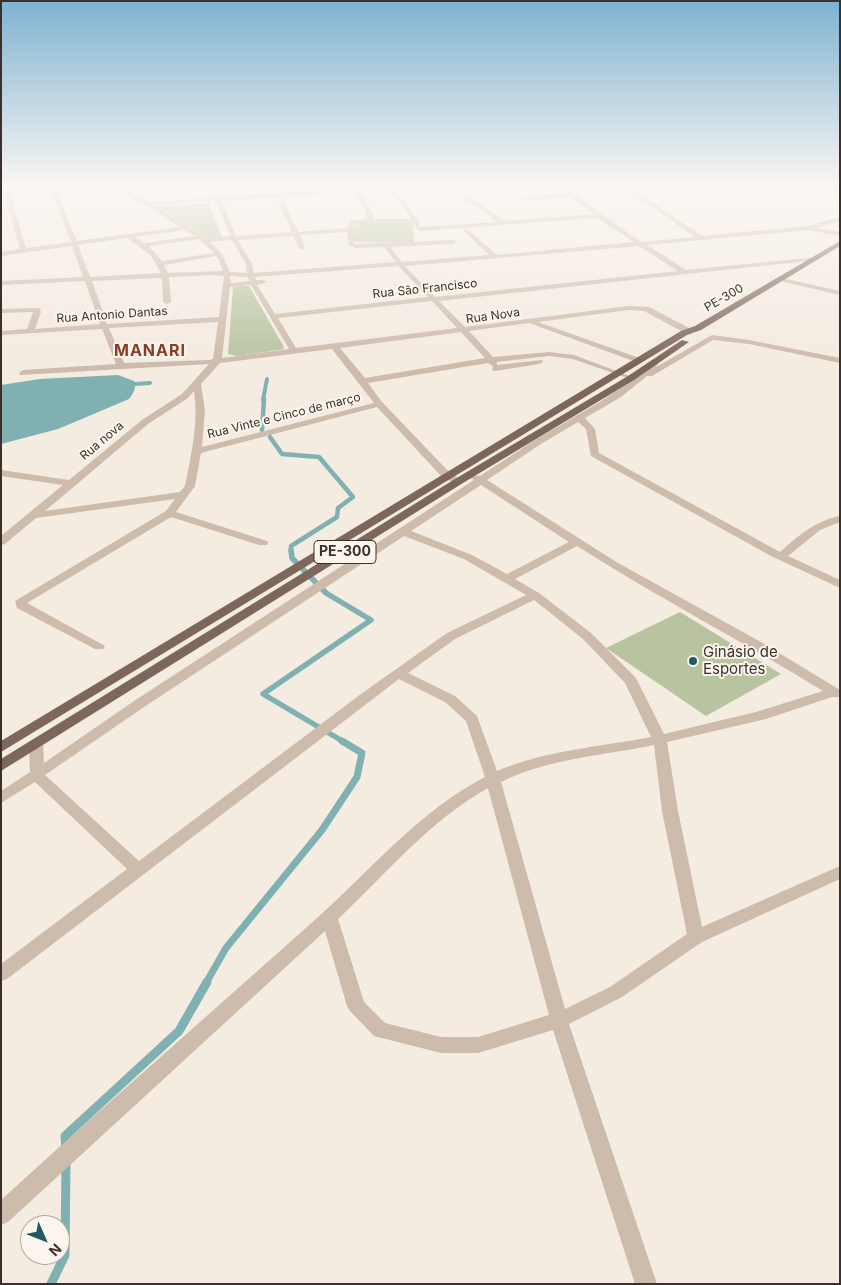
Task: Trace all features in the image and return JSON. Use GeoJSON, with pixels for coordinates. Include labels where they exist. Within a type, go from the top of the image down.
{"type":"FeatureCollection","features":[{"type":"Feature","properties":{"kind":"main road","name":"PE-300"},"geometry":{"type":"LineString","coordinates":[[1,746],[447,476],[639,361],[782,280],[838,244]]}},
{"type":"Feature","properties":{"kind":"main road","name":"PE-300"},"geometry":{"type":"LineString","coordinates":[[655,362],[698,333],[693,330]]}},
{"type":"Feature","properties":{"kind":"main road","name":"PE-300"},"geometry":{"type":"LineString","coordinates":[[1,766],[460,481],[636,378]]}},
{"type":"Feature","properties":{"kind":"street"},"geometry":{"type":"LineString","coordinates":[[21,244],[23,250]]}},
{"type":"Feature","properties":{"kind":"street"},"geometry":{"type":"LineString","coordinates":[[1,254],[74,244],[89,278],[121,366]]}},
{"type":"Feature","properties":{"kind":"street"},"geometry":{"type":"LineString","coordinates":[[145,245],[155,244]]}},
{"type":"Feature","properties":{"kind":"street"},"geometry":{"type":"LineString","coordinates":[[207,244],[220,258],[227,273],[217,361]]}},
{"type":"Feature","properties":{"kind":"street"},"geometry":{"type":"LineString","coordinates":[[237,244],[249,264],[252,279],[294,351]]}},
{"type":"Feature","properties":{"kind":"street"},"geometry":{"type":"LineString","coordinates":[[300,244],[302,248]]}},
{"type":"Feature","properties":{"kind":"street"},"geometry":{"type":"LineString","coordinates":[[351,244],[420,244]]}},
{"type":"Feature","properties":{"kind":"street"},"geometry":{"type":"LineString","coordinates":[[480,244],[494,257]]}},
{"type":"Feature","properties":{"kind":"street"},"geometry":{"type":"LineString","coordinates":[[402,266],[637,244],[646,247],[685,272]]}},
{"type":"Feature","properties":{"kind":"street"},"geometry":{"type":"LineString","coordinates":[[227,285],[252,279],[322,272],[679,244]]}},
{"type":"Feature","properties":{"kind":"street"},"geometry":{"type":"LineString","coordinates":[[145,245],[156,255],[167,276],[167,302]]}},
{"type":"Feature","properties":{"kind":"street"},"geometry":{"type":"LineString","coordinates":[[386,245],[432,300],[465,331],[498,367]]}},
{"type":"Feature","properties":{"kind":"street"},"geometry":{"type":"LineString","coordinates":[[161,263],[220,258]]}},
{"type":"Feature","properties":{"kind":"street","name":"Rua São Francisco"},"geometry":{"type":"LineString","coordinates":[[275,316],[816,258]]}},
{"type":"Feature","properties":{"kind":"street"},"geometry":{"type":"LineString","coordinates":[[1,283],[227,273],[252,279]]}},
{"type":"Feature","properties":{"kind":"street"},"geometry":{"type":"LineString","coordinates":[[782,280],[840,294]]}},
{"type":"Feature","properties":{"kind":"street","name":"Rua Nova"},"geometry":{"type":"LineString","coordinates":[[23,373],[217,361],[640,308],[693,330]]}},
{"type":"Feature","properties":{"kind":"street"},"geometry":{"type":"LineString","coordinates":[[1,311],[36,310],[38,312],[30,331]]}},
{"type":"Feature","properties":{"kind":"street","name":"Rua Antonio Dantas"},"geometry":{"type":"LineString","coordinates":[[1,333],[223,318]]}},
{"type":"Feature","properties":{"kind":"street"},"geometry":{"type":"LineString","coordinates":[[531,322],[639,361]]}},
{"type":"Feature","properties":{"kind":"street"},"geometry":{"type":"LineString","coordinates":[[1,798],[37,776],[145,700],[405,532],[636,378],[712,337],[750,342],[840,361]]}},
{"type":"Feature","properties":{"kind":"street","name":"Rua Vinte e Cinco de março"},"geometry":{"type":"LineString","coordinates":[[334,346],[379,404],[447,476]]}},
{"type":"Feature","properties":{"kind":"street"},"geometry":{"type":"LineString","coordinates":[[364,383],[490,360],[536,354],[556,354],[574,357],[619,374],[636,378]]}},
{"type":"Feature","properties":{"kind":"street"},"geometry":{"type":"LineString","coordinates":[[364,383],[574,357]]}},
{"type":"Feature","properties":{"kind":"street","name":"Rua nova"},"geometry":{"type":"LineString","coordinates":[[1,542],[145,422],[178,402],[217,361]]}},
{"type":"Feature","properties":{"kind":"street"},"geometry":{"type":"LineString","coordinates":[[636,378],[655,362]]}},
{"type":"Feature","properties":{"kind":"street"},"geometry":{"type":"LineString","coordinates":[[99,646],[21,604],[24,598],[170,513],[185,495],[190,486],[201,408],[196,384]]}},
{"type":"Feature","properties":{"kind":"street","name":"Rua Vinte e Cinco de março"},"geometry":{"type":"LineString","coordinates":[[196,451],[379,404]]}},
{"type":"Feature","properties":{"kind":"street"},"geometry":{"type":"LineString","coordinates":[[577,418],[586,422],[591,428],[594,454],[781,556],[840,585]]}},
{"type":"Feature","properties":{"kind":"street"},"geometry":{"type":"LineString","coordinates":[[1,473],[70,484]]}},
{"type":"Feature","properties":{"kind":"street"},"geometry":{"type":"LineString","coordinates":[[470,475],[577,542],[757,645],[837,694]]}},
{"type":"Feature","properties":{"kind":"street"},"geometry":{"type":"LineString","coordinates":[[447,476],[460,481]]}},
{"type":"Feature","properties":{"kind":"street"},"geometry":{"type":"LineString","coordinates":[[33,515],[88,510],[140,500],[185,495]]}},
{"type":"Feature","properties":{"kind":"street"},"geometry":{"type":"LineString","coordinates":[[170,513],[263,543]]}},
{"type":"Feature","properties":{"kind":"street"},"geometry":{"type":"LineString","coordinates":[[781,556],[808,533],[829,520],[840,519]]}},
{"type":"Feature","properties":{"kind":"street"},"geometry":{"type":"LineString","coordinates":[[405,532],[468,557],[535,595],[587,636],[631,681],[660,740],[670,811],[696,937]]}},
{"type":"Feature","properties":{"kind":"street"},"geometry":{"type":"LineString","coordinates":[[506,579],[577,542]]}},
{"type":"Feature","properties":{"kind":"street"},"geometry":{"type":"LineString","coordinates":[[1,974],[137,869],[366,697],[451,636],[535,595]]}},
{"type":"Feature","properties":{"kind":"street"},"geometry":{"type":"LineString","coordinates":[[400,674],[450,699],[472,719],[494,780],[559,1020],[646,1284]]}},
{"type":"Feature","properties":{"kind":"street"},"geometry":{"type":"LineString","coordinates":[[1,1214],[329,917],[445,809],[494,780],[532,764],[660,740],[783,711],[837,694]]}},
{"type":"Feature","properties":{"kind":"street"},"geometry":{"type":"LineString","coordinates":[[36,744],[37,776],[137,869]]}},
{"type":"Feature","properties":{"kind":"street"},"geometry":{"type":"LineString","coordinates":[[329,917],[356,1006],[380,1030],[442,1045],[478,1045],[559,1020],[616,992],[696,937],[840,872]]}},
{"type":"Feature","properties":{"kind":"green space"},"geometry":{"type":"Polygon","coordinates":[[[249,286],[284,349],[238,356],[228,354],[233,287],[249,286]]]}},
{"type":"Feature","properties":{"kind":"green space","name":"Ginásio de Esportes"},"geometry":{"type":"Polygon","coordinates":[[[680,612],[781,674],[706,716],[606,648],[680,612]]]}},
{"type":"Feature","properties":{"kind":"water"},"geometry":{"type":"Polygon","coordinates":[[[118,375],[135,383],[135,388],[129,399],[58,429],[1,444],[1,385],[40,379],[118,375]]]}},
{"type":"Feature","properties":{"kind":"waterway"},"geometry":{"type":"LineString","coordinates":[[263,400],[267,379]]}},
{"type":"Feature","properties":{"kind":"waterway"},"geometry":{"type":"LineString","coordinates":[[135,384],[150,383]]}},
{"type":"Feature","properties":{"kind":"waterway"},"geometry":{"type":"LineString","coordinates":[[262,430],[264,399]]}},
{"type":"Feature","properties":{"kind":"waterway"},"geometry":{"type":"LineString","coordinates":[[270,437],[282,454],[319,457],[353,497],[338,508],[337,517],[291,546],[291,550]]}},
{"type":"Feature","properties":{"kind":"waterway"},"geometry":{"type":"LineString","coordinates":[[291,550],[292,558],[326,593],[371,620],[263,694],[344,742]]}},
{"type":"Feature","properties":{"kind":"waterway"},"geometry":{"type":"LineString","coordinates":[[206,983],[226,948],[322,830],[357,777],[362,753],[342,741]]}},
{"type":"Feature","properties":{"kind":"waterway"},"geometry":{"type":"LineString","coordinates":[[66,1150],[65,1136],[179,1031],[207,982]]}},
{"type":"Feature","properties":{"kind":"waterway"},"geometry":{"type":"LineString","coordinates":[[51,1284],[65,1255],[66,1161]]}},
{"type":"Feature","properties":{"kind":"place","name":"Ginásio de Esportes"},"geometry":{"type":"Point","coordinates":[693,661]}},
{"type":"Feature","properties":{"kind":"district","name":"MANARI"},"geometry":{"type":"Point","coordinates":[150,351]}}]}
